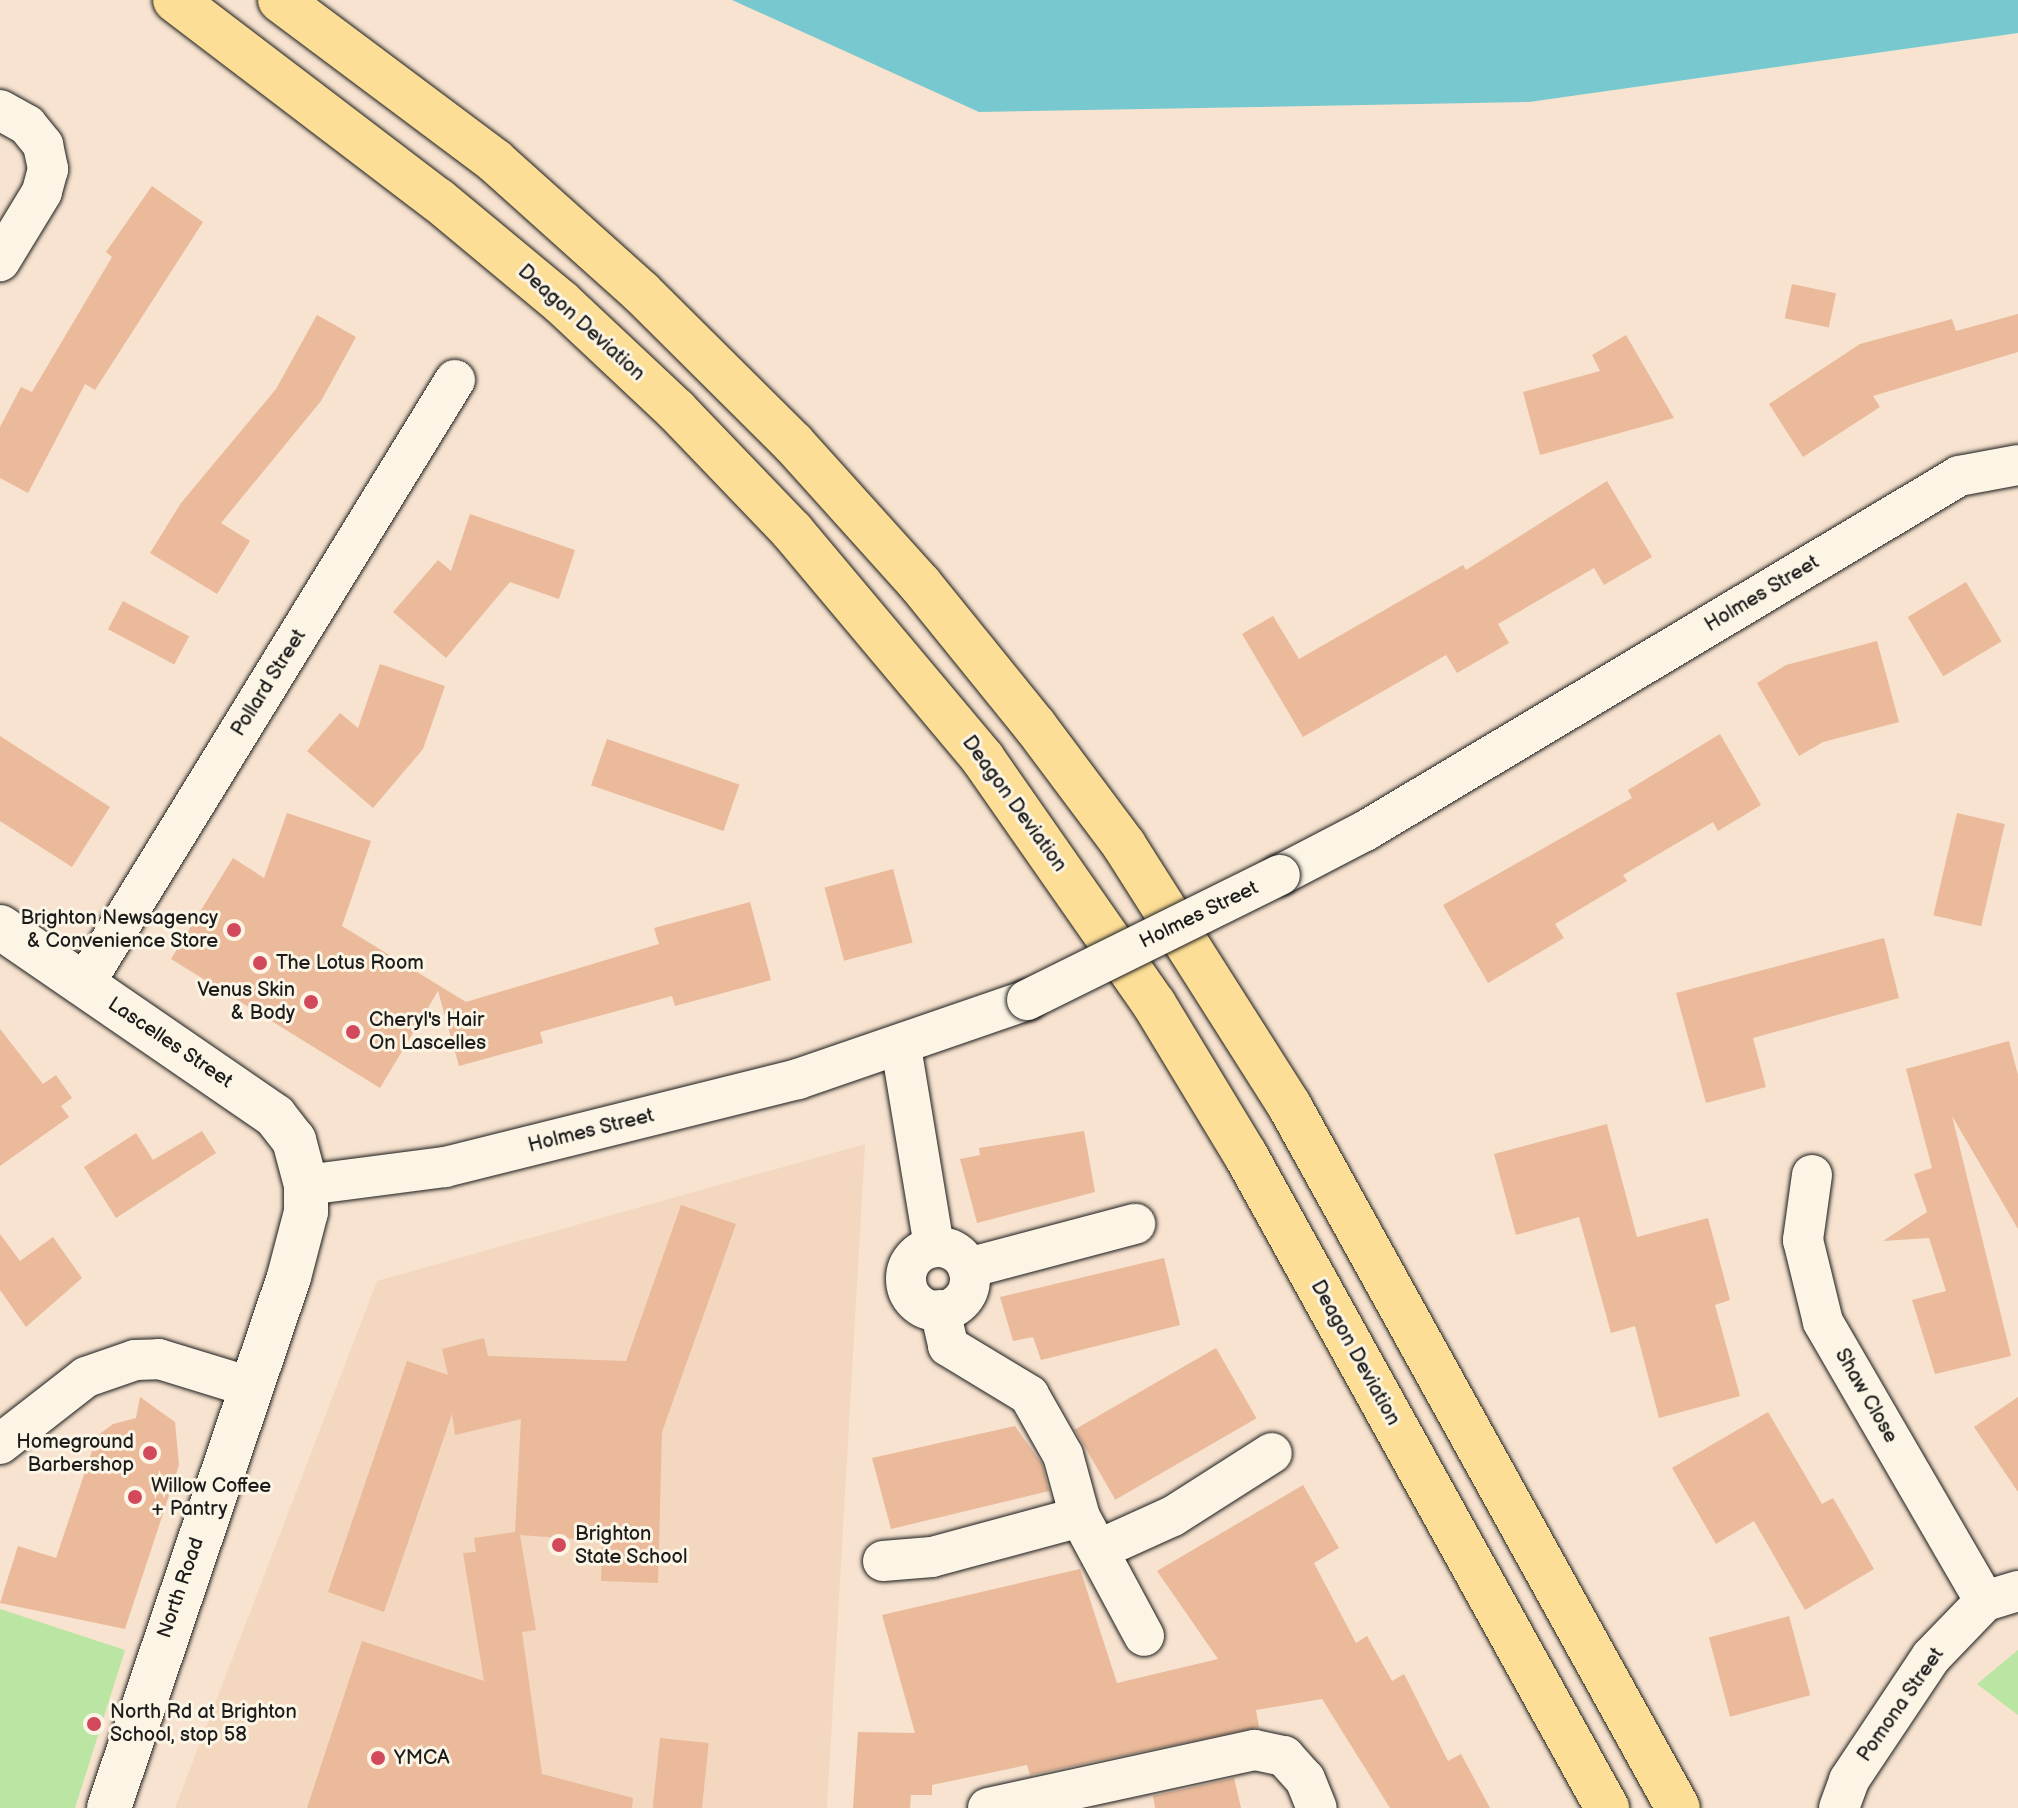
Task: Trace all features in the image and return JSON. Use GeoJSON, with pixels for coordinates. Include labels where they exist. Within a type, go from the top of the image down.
{"type":"FeatureCollection","features":[{"type":"Feature","properties":{"kind":"highway","name":"Deagon Deviation"},"geometry":{"type":"LineString","coordinates":[[175,0],[438,200],[561,302],[665,399],[792,531],[983,759],[1146,992],[1245,1154],[1607,1808]]}},
{"type":"Feature","properties":{"kind":"highway"},"geometry":{"type":"LineString","coordinates":[[280,0],[495,161],[641,292],[793,443],[920,584],[1035,726],[1124,845],[1289,1105],[1678,1808]]}},
{"type":"Feature","properties":{"kind":"street"},"geometry":{"type":"LineString","coordinates":[[0,110],[27,125],[43,145],[48,169],[42,192],[0,261]]}},
{"type":"Feature","properties":{"kind":"street","name":"Pollard Street"},"geometry":{"type":"LineString","coordinates":[[83,986],[455,380]]}},
{"type":"Feature","properties":{"kind":"street","name":"Holmes Street"},"geometry":{"type":"LineString","coordinates":[[306,1185],[445,1167],[798,1079],[901,1047],[1027,1000],[1379,823],[1959,476],[2018,465]]}},
{"type":"Feature","properties":{"kind":"street","name":"Lascelles Street"},"geometry":{"type":"LineString","coordinates":[[0,927],[275,1116],[294,1140],[306,1185]]}},
{"type":"Feature","properties":{"kind":"street"},"geometry":{"type":"LineString","coordinates":[[901,1047],[934,1247]]}},
{"type":"Feature","properties":{"kind":"street","name":"Shaw Close"},"geometry":{"type":"LineString","coordinates":[[1812,1175],[1803,1240],[1823,1322],[2001,1596]]}},
{"type":"Feature","properties":{"kind":"street","name":"North Road"},"geometry":{"type":"LineString","coordinates":[[109,1808],[301,1238],[306,1185]]}},
{"type":"Feature","properties":{"kind":"street"},"geometry":{"type":"LineString","coordinates":[[968,1268],[1135,1224]]}},
{"type":"Feature","properties":{"kind":"street"},"geometry":{"type":"LineString","coordinates":[[934,1247],[955,1251],[968,1268],[963,1299],[940,1310],[918,1304],[906,1279],[917,1255],[934,1247]]}},
{"type":"Feature","properties":{"kind":"street"},"geometry":{"type":"LineString","coordinates":[[940,1310],[948,1346],[1029,1395],[1063,1455],[1090,1533],[1144,1636]]}},
{"type":"Feature","properties":{"kind":"street"},"geometry":{"type":"LineString","coordinates":[[0,1444],[86,1377],[135,1360],[159,1359],[250,1387]]}},
{"type":"Feature","properties":{"kind":"street"},"geometry":{"type":"LineString","coordinates":[[883,1561],[932,1557],[1090,1533],[1173,1516],[1272,1453]]}},
{"type":"Feature","properties":{"kind":"street","name":"Pomona Street"},"geometry":{"type":"LineString","coordinates":[[1839,1808],[1849,1780],[1931,1657],[2001,1596]]}},
{"type":"Feature","properties":{"kind":"street"},"geometry":{"type":"LineString","coordinates":[[988,1808],[1255,1750],[1284,1756],[1305,1779],[1317,1808]]}},
{"type":"Feature","properties":{"kind":"shaded area","name":"Brighton State School"},"geometry":{"type":"Polygon","coordinates":[[[865,1144],[827,1808],[175,1808],[377,1281],[865,1144]]]}},
{"type":"Feature","properties":{"kind":"green space"},"geometry":{"type":"Polygon","coordinates":[[[0,1609],[125,1650],[75,1808],[0,1808],[0,1609]]]}},
{"type":"Feature","properties":{"kind":"green space"},"geometry":{"type":"Polygon","coordinates":[[[2018,1650],[2018,1715],[1977,1684],[2018,1650]]]}},
{"type":"Feature","properties":{"kind":"water"},"geometry":{"type":"Polygon","coordinates":[[[732,0],[2018,0],[2018,33],[1529,102],[979,112],[732,0]]]}},
{"type":"Feature","properties":{"kind":"building"},"geometry":{"type":"Polygon","coordinates":[[[152,186],[203,222],[95,390],[85,384],[28,493],[0,478],[0,427],[21,387],[32,392],[112,257],[106,252],[152,186]]]}},
{"type":"Feature","properties":{"kind":"building"},"geometry":{"type":"Polygon","coordinates":[[[1792,284],[1836,293],[1829,328],[1785,318],[1792,284]]]}},
{"type":"Feature","properties":{"kind":"building"},"geometry":{"type":"Polygon","coordinates":[[[2018,314],[2018,352],[1873,396],[1880,407],[1803,457],[1769,404],[1860,344],[1952,319],[1956,331],[2018,314]]]}},
{"type":"Feature","properties":{"kind":"building"},"geometry":{"type":"Polygon","coordinates":[[[317,315],[356,337],[321,401],[221,523],[250,541],[217,594],[150,553],[181,503],[276,389],[317,315]]]}},
{"type":"Feature","properties":{"kind":"building"},"geometry":{"type":"Polygon","coordinates":[[[1626,335],[1674,418],[1540,455],[1523,392],[1600,371],[1592,355],[1626,335]]]}},
{"type":"Feature","properties":{"kind":"building"},"geometry":{"type":"Polygon","coordinates":[[[1607,481],[1652,557],[1604,585],[1594,568],[1498,624],[1509,643],[1457,673],[1446,655],[1303,737],[1242,634],[1273,616],[1299,659],[1463,565],[1466,570],[1607,481]]]}},
{"type":"Feature","properties":{"kind":"building"},"geometry":{"type":"Polygon","coordinates":[[[470,514],[575,550],[559,599],[510,582],[446,658],[393,612],[438,560],[451,571],[470,514]]]}},
{"type":"Feature","properties":{"kind":"building"},"geometry":{"type":"Polygon","coordinates":[[[1966,582],[2002,641],[1943,676],[1908,617],[1966,582]]]}},
{"type":"Feature","properties":{"kind":"building"},"geometry":{"type":"Polygon","coordinates":[[[123,601],[189,636],[174,664],[108,629],[123,601]]]}},
{"type":"Feature","properties":{"kind":"building"},"geometry":{"type":"Polygon","coordinates":[[[1877,641],[1899,722],[1823,742],[1799,756],[1757,683],[1786,665],[1877,641]]]}},
{"type":"Feature","properties":{"kind":"building"},"geometry":{"type":"Polygon","coordinates":[[[380,664],[445,686],[423,749],[373,808],[307,751],[340,713],[358,728],[380,664]]]}},
{"type":"Feature","properties":{"kind":"building"},"geometry":{"type":"Polygon","coordinates":[[[1720,734],[1761,805],[1718,831],[1713,822],[1623,875],[1627,881],[1555,924],[1564,938],[1488,983],[1443,905],[1632,798],[1628,790],[1720,734]]]}},
{"type":"Feature","properties":{"kind":"building"},"geometry":{"type":"Polygon","coordinates":[[[0,736],[110,807],[72,867],[0,821],[0,736]]]}},
{"type":"Feature","properties":{"kind":"building"},"geometry":{"type":"Polygon","coordinates":[[[607,739],[739,785],[723,831],[591,785],[607,739]]]}},
{"type":"Feature","properties":{"kind":"building"},"geometry":{"type":"Polygon","coordinates":[[[287,813],[371,841],[342,926],[466,1002],[659,944],[654,928],[750,902],[771,980],[675,1006],[672,996],[540,1032],[543,1043],[459,1066],[438,991],[380,1088],[171,959],[233,858],[264,878],[287,813]]]}},
{"type":"Feature","properties":{"kind":"building"},"geometry":{"type":"Polygon","coordinates":[[[1957,813],[2005,824],[1981,926],[1933,915],[1957,813]]]}},
{"type":"Feature","properties":{"kind":"building"},"geometry":{"type":"Polygon","coordinates":[[[893,869],[913,942],[844,961],[824,887],[893,869]]]}},
{"type":"Feature","properties":{"kind":"building"},"geometry":{"type":"Polygon","coordinates":[[[1884,938],[1899,998],[1753,1038],[1766,1087],[1706,1103],[1676,993],[1884,938]]]}},
{"type":"Feature","properties":{"kind":"building"},"geometry":{"type":"Polygon","coordinates":[[[0,1029],[43,1084],[56,1075],[72,1098],[61,1106],[69,1117],[0,1166],[0,1029]]]}},
{"type":"Feature","properties":{"kind":"building"},"geometry":{"type":"Polygon","coordinates":[[[2009,1041],[2018,1075],[2018,1229],[1952,1116],[2011,1356],[1935,1374],[1912,1300],[1946,1291],[1929,1238],[1883,1241],[1927,1212],[1914,1174],[1932,1168],[1906,1069],[2009,1041]]]}},
{"type":"Feature","properties":{"kind":"building"},"geometry":{"type":"Polygon","coordinates":[[[1607,1124],[1637,1237],[1708,1218],[1730,1300],[1715,1305],[1740,1396],[1659,1418],[1635,1326],[1611,1333],[1579,1217],[1516,1235],[1494,1154],[1607,1124]]]}},
{"type":"Feature","properties":{"kind":"building"},"geometry":{"type":"Polygon","coordinates":[[[202,1131],[216,1153],[116,1218],[84,1167],[136,1133],[153,1160],[202,1131]]]}},
{"type":"Feature","properties":{"kind":"building"},"geometry":{"type":"Polygon","coordinates":[[[1084,1131],[1095,1192],[977,1223],[960,1159],[980,1155],[979,1148],[1084,1131]]]}},
{"type":"Feature","properties":{"kind":"building"},"geometry":{"type":"Polygon","coordinates":[[[681,1205],[736,1224],[662,1432],[658,1583],[601,1581],[602,1541],[520,1535],[536,1630],[522,1632],[542,1774],[633,1798],[632,1808],[307,1808],[362,1641],[484,1681],[463,1553],[476,1552],[474,1538],[515,1532],[521,1419],[455,1435],[452,1414],[384,1612],[328,1592],[407,1361],[448,1375],[442,1349],[484,1338],[488,1356],[626,1361],[681,1205]]]}},
{"type":"Feature","properties":{"kind":"building"},"geometry":{"type":"Polygon","coordinates":[[[0,1234],[20,1261],[53,1237],[82,1278],[26,1327],[0,1290],[0,1234]]]}},
{"type":"Feature","properties":{"kind":"building"},"geometry":{"type":"Polygon","coordinates":[[[1164,1258],[1180,1325],[1041,1360],[1033,1337],[1013,1341],[1000,1297],[1164,1258]]]}},
{"type":"Feature","properties":{"kind":"building"},"geometry":{"type":"Polygon","coordinates":[[[1216,1348],[1256,1418],[1115,1500],[1075,1430],[1216,1348]]]}},
{"type":"Feature","properties":{"kind":"building"},"geometry":{"type":"Polygon","coordinates":[[[140,1397],[175,1422],[179,1465],[125,1629],[0,1603],[18,1546],[56,1558],[97,1436],[113,1424],[136,1418],[140,1397]]]}},
{"type":"Feature","properties":{"kind":"building"},"geometry":{"type":"Polygon","coordinates":[[[2018,1397],[2018,1492],[1974,1427],[2018,1397]]]}},
{"type":"Feature","properties":{"kind":"building"},"geometry":{"type":"Polygon","coordinates":[[[1768,1412],[1822,1504],[1833,1498],[1874,1569],[1805,1610],[1754,1521],[1716,1544],[1672,1468],[1768,1412]]]}},
{"type":"Feature","properties":{"kind":"building"},"geometry":{"type":"Polygon","coordinates":[[[1015,1426],[1042,1464],[1049,1491],[891,1529],[872,1458],[1015,1426]]]}},
{"type":"Feature","properties":{"kind":"building"},"geometry":{"type":"Polygon","coordinates":[[[1303,1485],[1339,1548],[1314,1563],[1356,1643],[1367,1636],[1392,1681],[1404,1674],[1448,1761],[1461,1754],[1490,1808],[1390,1808],[1322,1699],[1256,1710],[1259,1727],[1030,1775],[1027,1765],[932,1785],[932,1795],[911,1795],[910,1808],[853,1808],[858,1732],[915,1733],[882,1615],[1080,1569],[1117,1683],[1218,1659],[1157,1571],[1303,1485]]]}},
{"type":"Feature","properties":{"kind":"building"},"geometry":{"type":"Polygon","coordinates":[[[1789,1616],[1810,1695],[1730,1717],[1709,1637],[1789,1616]]]}},
{"type":"Feature","properties":{"kind":"building"},"geometry":{"type":"Polygon","coordinates":[[[660,1738],[709,1743],[702,1808],[653,1808],[660,1738]]]}},
{"type":"Feature","properties":{"kind":"building"},"geometry":{"type":"Polygon","coordinates":[[[1234,1778],[1241,1808],[1155,1808],[1153,1796],[1234,1778]]]}},
{"type":"Feature","properties":{"kind":"place","name":"Brighton Newsagency & Convenience Store"},"geometry":{"type":"Point","coordinates":[234,930]}},
{"type":"Feature","properties":{"kind":"place","name":"The Lotus Room"},"geometry":{"type":"Point","coordinates":[260,963]}},
{"type":"Feature","properties":{"kind":"place","name":"Venus Skin & Body"},"geometry":{"type":"Point","coordinates":[311,1002]}},
{"type":"Feature","properties":{"kind":"place","name":"Cheryl's Hair On Lascelles"},"geometry":{"type":"Point","coordinates":[353,1032]}},
{"type":"Feature","properties":{"kind":"place","name":"Homeground Barbershop"},"geometry":{"type":"Point","coordinates":[150,1453]}},
{"type":"Feature","properties":{"kind":"place","name":"Willow Coffee + Pantry"},"geometry":{"type":"Point","coordinates":[135,1497]}},
{"type":"Feature","properties":{"kind":"place","name":"Brighton State School"},"geometry":{"type":"Point","coordinates":[559,1545]}},
{"type":"Feature","properties":{"kind":"place","name":"North Rd at Brighton School, stop 58"},"geometry":{"type":"Point","coordinates":[94,1724]}},
{"type":"Feature","properties":{"kind":"place","name":"YMCA"},"geometry":{"type":"Point","coordinates":[378,1758]}}]}
